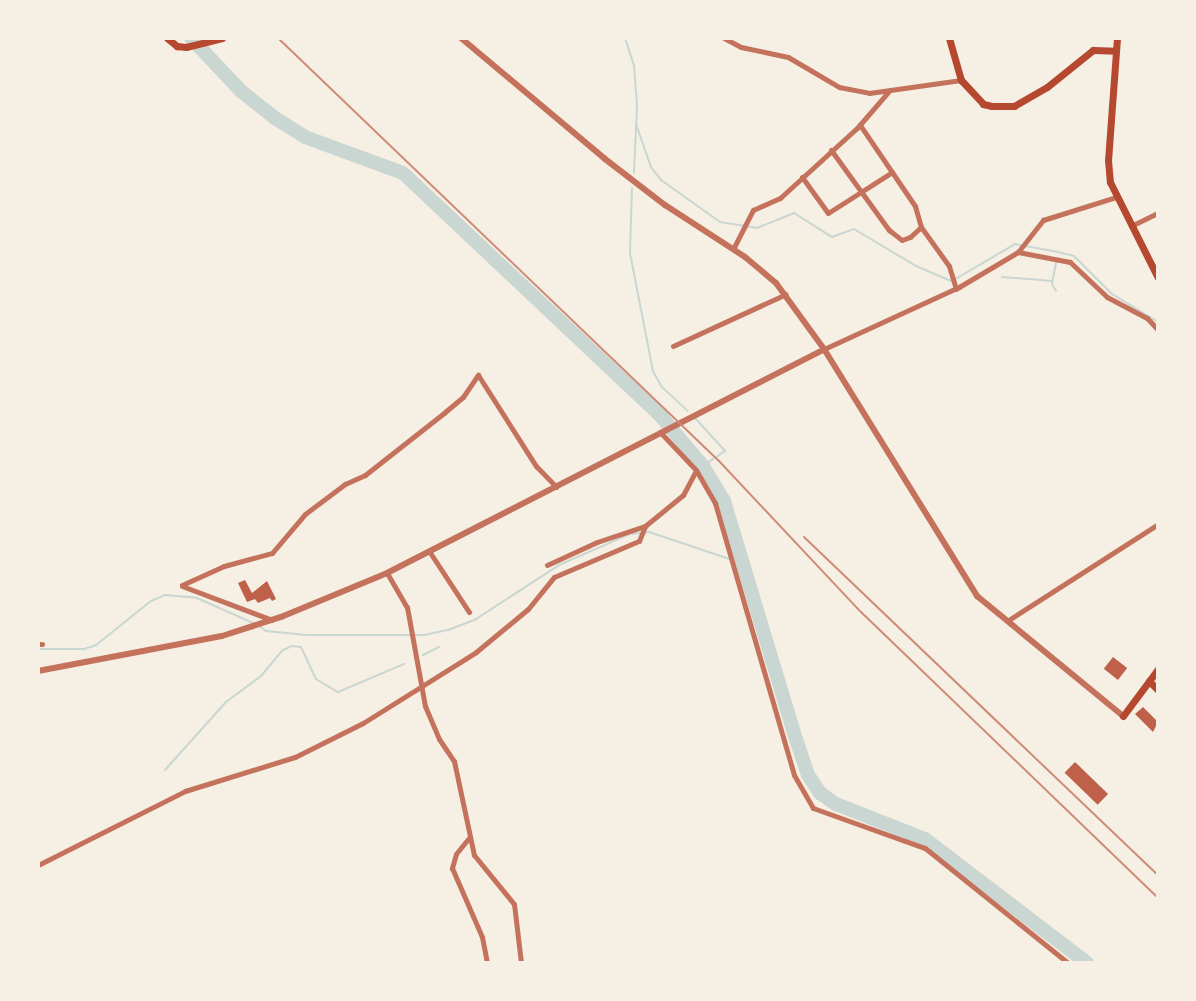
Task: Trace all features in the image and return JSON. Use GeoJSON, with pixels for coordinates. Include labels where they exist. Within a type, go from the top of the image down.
{"type":"FeatureCollection","features":[{"type":"Feature","properties":{"kind":"main road"},"geometry":{"type":"LineString","coordinates":[[167,38],[177,46],[190,47],[222,38]]}},
{"type":"Feature","properties":{"kind":"main road"},"geometry":{"type":"LineString","coordinates":[[949,38],[961,80],[983,104],[1014,106],[1058,79],[1093,50],[1116,51]]}},
{"type":"Feature","properties":{"kind":"main road"},"geometry":{"type":"LineString","coordinates":[[1117,38],[1108,160],[1116,197],[1158,278]]}},
{"type":"Feature","properties":{"kind":"main road"},"geometry":{"type":"LineString","coordinates":[[1123,716],[1158,669]]}},
{"type":"Feature","properties":{"kind":"main road"},"geometry":{"type":"LineString","coordinates":[[1149,681],[1158,690]]}},
{"type":"Feature","properties":{"kind":"street"},"geometry":{"type":"LineString","coordinates":[[461,38],[605,159],[665,205],[733,249],[786,294],[824,349],[977,596],[1123,716]]}},
{"type":"Feature","properties":{"kind":"street"},"geometry":{"type":"LineString","coordinates":[[724,38],[741,47],[788,57],[839,87],[869,93],[961,80]]}},
{"type":"Feature","properties":{"kind":"street"},"geometry":{"type":"LineString","coordinates":[[733,249],[753,210],[780,198],[860,125],[889,91]]}},
{"type":"Feature","properties":{"kind":"street"},"geometry":{"type":"LineString","coordinates":[[860,125],[915,206],[921,227],[949,266],[956,289]]}},
{"type":"Feature","properties":{"kind":"street"},"geometry":{"type":"LineString","coordinates":[[831,150],[889,230],[902,240],[921,227]]}},
{"type":"Feature","properties":{"kind":"street"},"geometry":{"type":"LineString","coordinates":[[802,177],[828,213],[892,172]]}},
{"type":"Feature","properties":{"kind":"street"},"geometry":{"type":"LineString","coordinates":[[38,671],[243,630],[387,573],[659,431],[824,349],[956,289],[1018,252],[1043,220],[1116,197]]}},
{"type":"Feature","properties":{"kind":"street"},"geometry":{"type":"LineString","coordinates":[[1131,226],[1158,213]]}},
{"type":"Feature","properties":{"kind":"street"},"geometry":{"type":"LineString","coordinates":[[1018,252],[1070,262],[1107,297],[1147,318],[1158,330]]}},
{"type":"Feature","properties":{"kind":"street"},"geometry":{"type":"LineString","coordinates":[[673,346],[786,294]]}},
{"type":"Feature","properties":{"kind":"street"},"geometry":{"type":"LineString","coordinates":[[275,619],[182,585],[224,566],[272,553],[305,514],[345,484],[365,475],[445,412],[463,397],[478,375],[536,466],[556,487]]}},
{"type":"Feature","properties":{"kind":"street"},"geometry":{"type":"LineString","coordinates":[[659,431],[696,470],[715,503],[733,555],[794,775],[813,808],[925,848],[1068,963]]}},
{"type":"Feature","properties":{"kind":"street"},"geometry":{"type":"LineString","coordinates":[[547,565],[597,542],[645,526],[683,495],[696,470]]}},
{"type":"Feature","properties":{"kind":"street"},"geometry":{"type":"LineString","coordinates":[[1005,622],[1158,524]]}},
{"type":"Feature","properties":{"kind":"street"},"geometry":{"type":"LineString","coordinates":[[38,865],[185,791],[295,757],[363,723],[458,666],[515,620],[554,577],[639,541],[645,526]]}},
{"type":"Feature","properties":{"kind":"street"},"geometry":{"type":"LineString","coordinates":[[429,551],[469,612]]}},
{"type":"Feature","properties":{"kind":"street"},"geometry":{"type":"LineString","coordinates":[[387,573],[407,607],[413,627],[420,687],[439,739],[454,761],[468,839],[474,855],[514,904],[521,963]]}},
{"type":"Feature","properties":{"kind":"street"},"geometry":{"type":"LineString","coordinates":[[468,839],[456,854],[452,868],[482,937],[487,963]]}},
{"type":"Feature","properties":{"kind":"building"},"geometry":{"type":"Polygon","coordinates":[[[245,580],[252,593],[267,581],[276,599],[247,602],[238,583],[245,580]]]}},
{"type":"Feature","properties":{"kind":"building"},"geometry":{"type":"Polygon","coordinates":[[[1113,657],[1127,668],[1118,680],[1104,669],[1113,657]]]}},
{"type":"Feature","properties":{"kind":"building"},"geometry":{"type":"Polygon","coordinates":[[[1143,707],[1158,722],[1153,732],[1135,714],[1143,707]]]}},
{"type":"Feature","properties":{"kind":"building"},"geometry":{"type":"Polygon","coordinates":[[[1075,762],[1108,794],[1098,805],[1065,773],[1075,762]]]}},
{"type":"Feature","properties":{"kind":"waterway"},"geometry":{"type":"LineString","coordinates":[[191,38],[241,91],[275,118],[305,137],[403,173],[659,414],[703,466],[724,501],[793,730],[808,775],[820,793],[836,804],[925,839],[1087,963]]}},
{"type":"Feature","properties":{"kind":"waterway"},"geometry":{"type":"LineString","coordinates":[[625,38],[634,65],[637,106],[634,173]]}},
{"type":"Feature","properties":{"kind":"waterway"},"geometry":{"type":"LineString","coordinates":[[636,124],[651,167],[661,180],[720,222],[757,228],[794,213],[832,237],[854,229],[916,266],[952,281],[1015,244],[1058,252],[1074,256],[1112,294],[1158,322]]}},
{"type":"Feature","properties":{"kind":"waterway"},"geometry":{"type":"LineString","coordinates":[[632,188],[630,253],[653,371],[662,387],[688,411]]}},
{"type":"Feature","properties":{"kind":"waterway"},"geometry":{"type":"LineString","coordinates":[[1056,263],[1052,284],[1056,291]]}},
{"type":"Feature","properties":{"kind":"waterway"},"geometry":{"type":"LineString","coordinates":[[1002,277],[1053,281]]}},
{"type":"Feature","properties":{"kind":"waterway"},"geometry":{"type":"LineString","coordinates":[[695,418],[725,451],[703,466]]}},
{"type":"Feature","properties":{"kind":"waterway"},"geometry":{"type":"LineString","coordinates":[[259,626],[266,631],[307,635],[424,635],[448,630],[476,619],[559,565],[630,534],[649,532],[729,559]]}},
{"type":"Feature","properties":{"kind":"waterway"},"geometry":{"type":"LineString","coordinates":[[735,562],[743,566]]}},
{"type":"Feature","properties":{"kind":"waterway"},"geometry":{"type":"LineString","coordinates":[[38,649],[84,649],[96,645],[151,601],[165,595],[197,598],[253,623]]}},
{"type":"Feature","properties":{"kind":"waterway"},"geometry":{"type":"LineString","coordinates":[[165,770],[226,702],[261,676],[283,650],[292,646],[301,647],[316,679],[338,692],[404,664]]}},
{"type":"Feature","properties":{"kind":"waterway"},"geometry":{"type":"LineString","coordinates":[[423,655],[439,647]]}},
{"type":"Feature","properties":{"kind":"railway"},"geometry":{"type":"LineString","coordinates":[[278,38],[719,461],[861,612],[1158,898]]}},
{"type":"Feature","properties":{"kind":"railway"},"geometry":{"type":"LineString","coordinates":[[804,537],[1158,875]]}}]}
